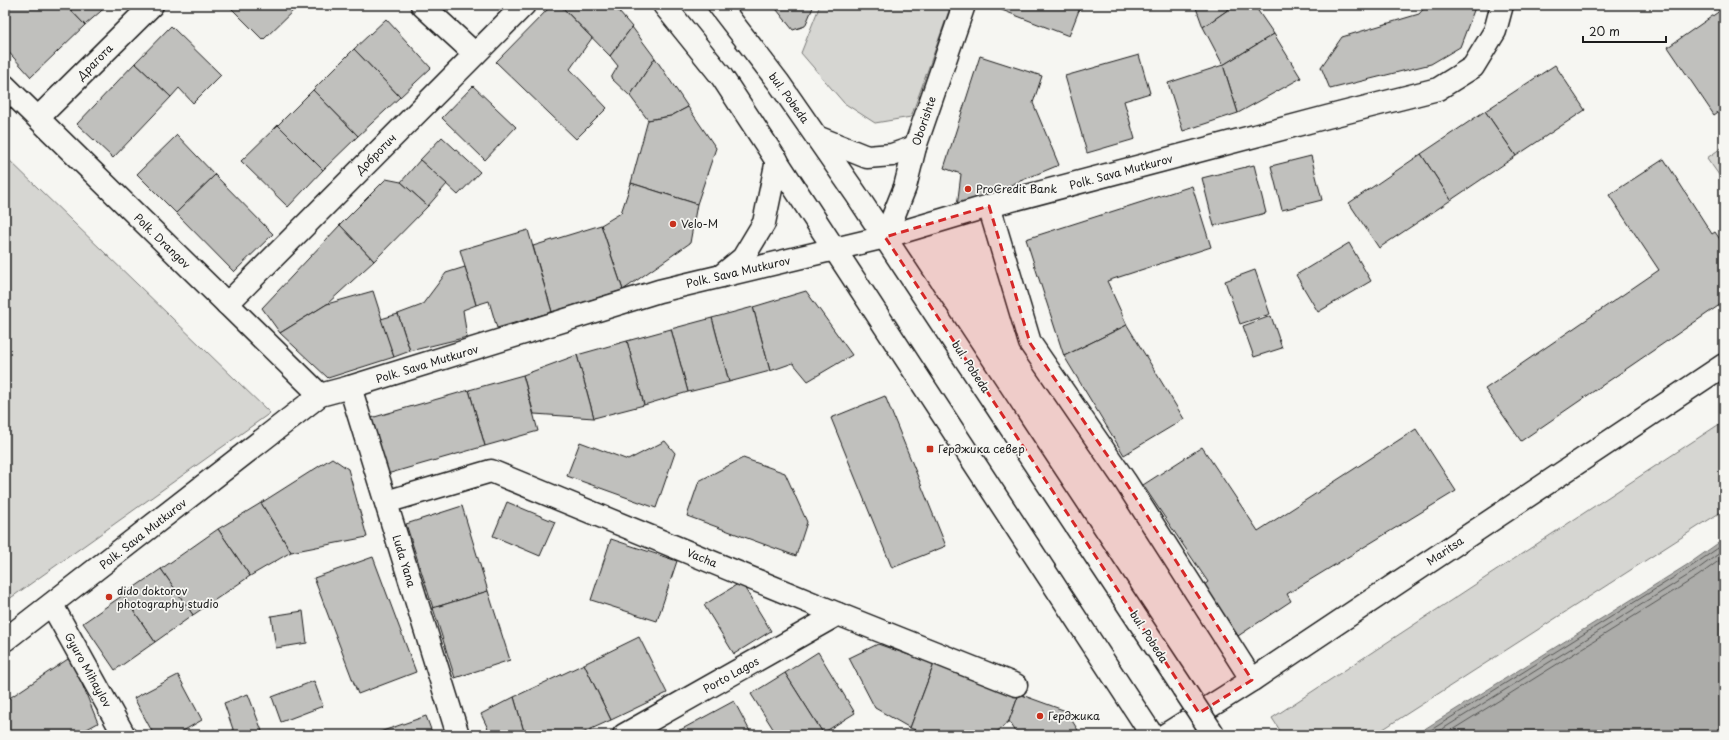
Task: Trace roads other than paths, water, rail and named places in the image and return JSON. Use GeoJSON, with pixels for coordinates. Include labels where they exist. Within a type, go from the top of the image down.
{"type":"FeatureCollection","features":[{"type":"Feature","properties":{"kind":"street","name":"Драгота"},"geometry":{"type":"LineString","coordinates":[[38,118],[152,5]]}},
{"type":"Feature","properties":{"kind":"street"},"geometry":{"type":"LineString","coordinates":[[422,5],[475,54]]}},
{"type":"Feature","properties":{"kind":"street","name":"Добротич"},"geometry":{"type":"LineString","coordinates":[[227,304],[524,5]]}},
{"type":"Feature","properties":{"kind":"street"},"geometry":{"type":"LineString","coordinates":[[664,5],[722,77],[1152,735]]}},
{"type":"Feature","properties":{"kind":"street","name":"bul. Pobeda"},"geometry":{"type":"LineString","coordinates":[[719,5],[779,82],[885,237],[1214,735]]}},
{"type":"Feature","properties":{"kind":"street","name":"Oborishte"},"geometry":{"type":"LineString","coordinates":[[885,237],[905,187],[915,147],[964,5]]}},
{"type":"Feature","properties":{"kind":"street","name":"Polk. Sava Mutkurov"},"geometry":{"type":"LineString","coordinates":[[5,640],[52,605],[320,395],[659,291],[885,237],[989,206],[1438,89],[1473,67],[1495,31],[1502,5]]}},
{"type":"Feature","properties":{"kind":"street","name":"Polk. Drangov"},"geometry":{"type":"LineString","coordinates":[[5,86],[320,395]]}},
{"type":"Feature","properties":{"kind":"street"},"geometry":{"type":"LineString","coordinates":[[817,137],[867,157],[892,155],[915,147]]}},
{"type":"Feature","properties":{"kind":"street"},"geometry":{"type":"LineString","coordinates":[[722,276],[743,258],[764,223],[777,160]]}},
{"type":"Feature","properties":{"kind":"street"},"geometry":{"type":"LineString","coordinates":[[989,206],[1030,343],[1125,481],[1252,680]]}},
{"type":"Feature","properties":{"kind":"street","name":"Maritsa"},"geometry":{"type":"LineString","coordinates":[[1165,735],[1252,680],[1724,365]]}},
{"type":"Feature","properties":{"kind":"street","name":"Luda Yana"},"geometry":{"type":"LineString","coordinates":[[350,387],[458,735]]}},
{"type":"Feature","properties":{"kind":"street","name":"Vacha"},"geometry":{"type":"LineString","coordinates":[[386,502],[491,471],[838,614],[1016,685]]}},
{"type":"Feature","properties":{"kind":"street","name":"Gyuro Mihaylov"},"geometry":{"type":"LineString","coordinates":[[52,605],[124,735]]}},
{"type":"Feature","properties":{"kind":"street","name":"Porto Lagos"},"geometry":{"type":"LineString","coordinates":[[624,735],[838,614]]}},
{"type":"Feature","properties":{"kind":"water"},"geometry":{"type":"Polygon","coordinates":[[[1724,539],[1724,735],[1415,735],[1690,563],[1724,539]]]}},
{"type":"Feature","properties":{"kind":"place","name":"ProCredit Bank"},"geometry":{"type":"Point","coordinates":[968,189]}},
{"type":"Feature","properties":{"kind":"place","name":"Velo-M"},"geometry":{"type":"Point","coordinates":[673,224]}},
{"type":"Feature","properties":{"kind":"place","name":"Герджика север"},"geometry":{"type":"Point","coordinates":[930,449]}},
{"type":"Feature","properties":{"kind":"place","name":"dido doktorov photography studio"},"geometry":{"type":"Point","coordinates":[109,597]}},
{"type":"Feature","properties":{"kind":"place","name":"Герджика"},"geometry":{"type":"Point","coordinates":[1040,716]}}]}
